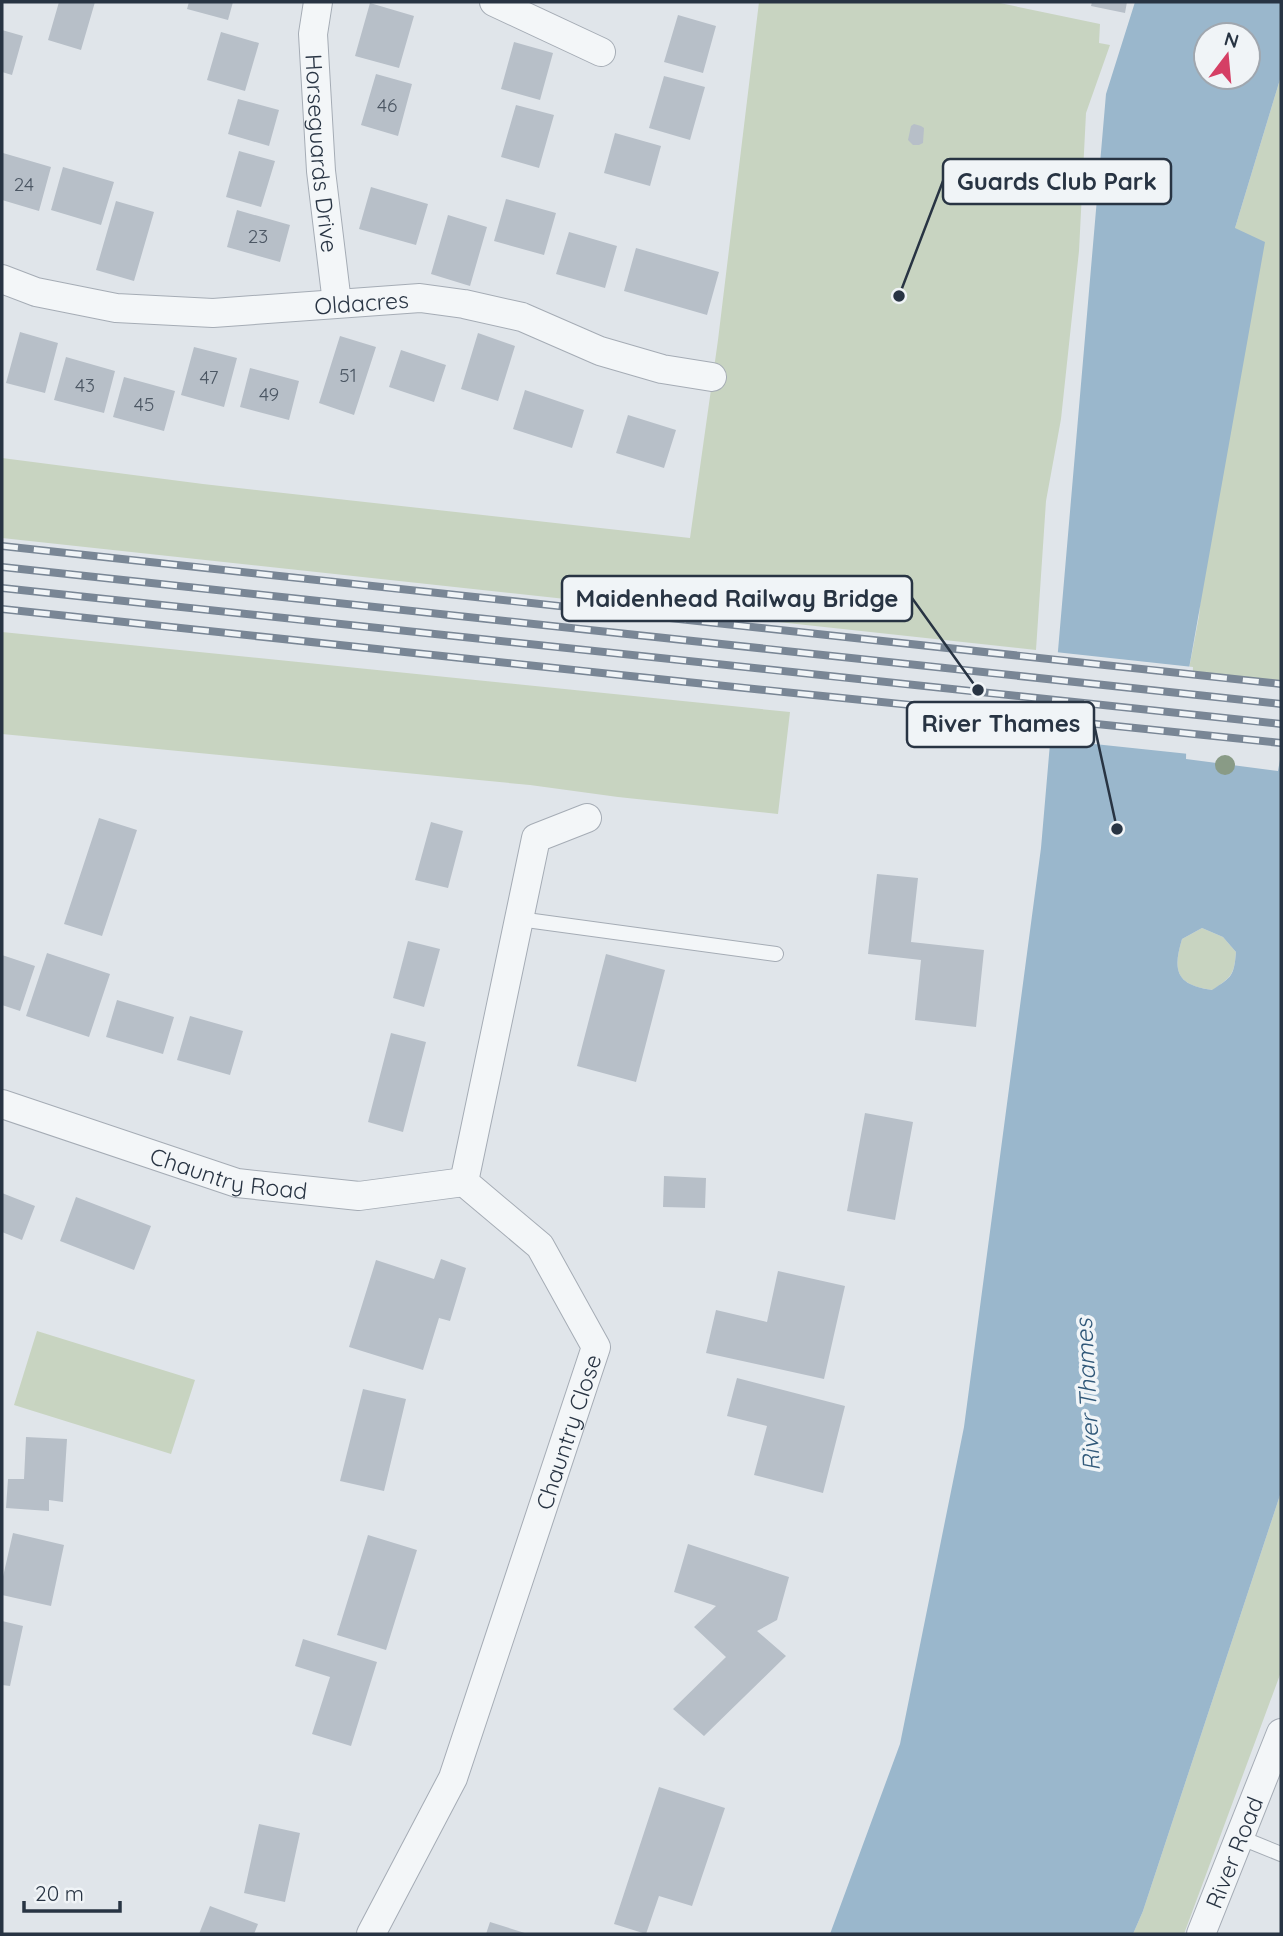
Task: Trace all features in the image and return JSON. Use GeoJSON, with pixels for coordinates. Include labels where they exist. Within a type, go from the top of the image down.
{"type":"FeatureCollection","features":[{"type":"Feature","properties":{"kind":"street","name":"Horseguards Drive"},"geometry":{"type":"LineString","coordinates":[[318,2],[313,34],[321,171],[337,303]]}},
{"type":"Feature","properties":{"kind":"street"},"geometry":{"type":"LineString","coordinates":[[494,2],[601,52]]}},
{"type":"Feature","properties":{"kind":"street","name":"Oldacres"},"geometry":{"type":"LineString","coordinates":[[2,279],[36,292],[116,308],[213,313],[420,298],[464,304],[522,317],[600,351],[662,369],[712,377]]}},
{"type":"Feature","properties":{"kind":"street"},"geometry":{"type":"LineString","coordinates":[[464,1182],[536,838],[587,818]]}},
{"type":"Feature","properties":{"kind":"street","name":"Chauntry Road"},"geometry":{"type":"LineString","coordinates":[[2,1104],[237,1183],[359,1196],[464,1182]]}},
{"type":"Feature","properties":{"kind":"street","name":"Chauntry Close"},"geometry":{"type":"LineString","coordinates":[[370,1934],[453,1778],[596,1347],[540,1246],[464,1182]]}},
{"type":"Feature","properties":{"kind":"street","name":"River Road"},"geometry":{"type":"LineString","coordinates":[[1201,1934],[1239,1837],[1279,1747]]}},
{"type":"Feature","properties":{"kind":"lane"},"geometry":{"type":"LineString","coordinates":[[519,919],[776,954]]}},
{"type":"Feature","properties":{"kind":"lane"},"geometry":{"type":"LineString","coordinates":[[1239,1837],[1281,1854]]}},
{"type":"Feature","properties":{"kind":"green space"},"geometry":{"type":"Polygon","coordinates":[[[759,2],[995,2],[1100,24],[1099,43],[1110,45],[1086,113],[1079,251],[1061,419],[1046,501],[1036,650],[2,538],[2,458],[203,484],[690,538],[718,340],[759,2]]]}},
{"type":"Feature","properties":{"kind":"green space"},"geometry":{"type":"Polygon","coordinates":[[[1281,76],[1281,684],[1188,674],[1199,616],[1235,228],[1281,76]]]}},
{"type":"Feature","properties":{"kind":"green space"},"geometry":{"type":"Polygon","coordinates":[[[2,632],[790,712],[778,814],[530,785],[2,734],[2,632]]]}},
{"type":"Feature","properties":{"kind":"green space"},"geometry":{"type":"Polygon","coordinates":[[[1202,928],[1223,937],[1236,952],[1231,974],[1213,990],[1192,985],[1180,975],[1178,968],[1182,939],[1202,928]]]}},
{"type":"Feature","properties":{"kind":"green space"},"geometry":{"type":"Polygon","coordinates":[[[37,1331],[195,1380],[171,1454],[14,1405],[37,1331]]]}},
{"type":"Feature","properties":{"kind":"green space"},"geometry":{"type":"Polygon","coordinates":[[[1281,1492],[1281,1672],[1184,1934],[1133,1934],[1143,1911],[1281,1492]]]}},
{"type":"Feature","properties":{"kind":"water"},"geometry":{"type":"Polygon","coordinates":[[[1135,2],[1281,2],[1281,76],[1235,228],[1265,242],[1188,674],[1186,759],[1278,771],[1281,754],[1281,1492],[1143,1911],[1133,1934],[830,1934],[900,1744],[964,1427],[1041,848],[1106,94],[1135,2]],[[1202,928],[1182,939],[1178,968],[1184,980],[1191,985],[1212,990],[1231,975],[1236,952],[1223,937],[1202,928]]]}},
{"type":"Feature","properties":{"kind":"pier"},"geometry":{"type":"Polygon","coordinates":[[[1055,652],[1193,667],[1189,754],[1047,739],[1055,652]]]}},
{"type":"Feature","properties":{"kind":"building"},"geometry":{"type":"Polygon","coordinates":[[[59,2],[95,2],[81,50],[48,40],[59,2]]]}},
{"type":"Feature","properties":{"kind":"building"},"geometry":{"type":"Polygon","coordinates":[[[189,2],[233,2],[228,20],[187,9],[189,2]]]}},
{"type":"Feature","properties":{"kind":"building"},"geometry":{"type":"Polygon","coordinates":[[[1092,2],[1127,2],[1125,13],[1091,6],[1092,2]]]}},
{"type":"Feature","properties":{"kind":"building"},"geometry":{"type":"Polygon","coordinates":[[[370,3],[414,16],[399,68],[355,56],[370,3]]]}},
{"type":"Feature","properties":{"kind":"building"},"geometry":{"type":"Polygon","coordinates":[[[678,15],[716,26],[703,73],[664,62],[678,15]]]}},
{"type":"Feature","properties":{"kind":"building"},"geometry":{"type":"Polygon","coordinates":[[[2,30],[23,36],[12,75],[2,72],[2,30]]]}},
{"type":"Feature","properties":{"kind":"building"},"geometry":{"type":"Polygon","coordinates":[[[221,32],[259,43],[245,91],[207,80],[221,32]]]}},
{"type":"Feature","properties":{"kind":"building"},"geometry":{"type":"Polygon","coordinates":[[[514,42],[553,53],[540,100],[501,89],[514,42]]]}},
{"type":"Feature","properties":{"kind":"building"},"geometry":{"type":"Polygon","coordinates":[[[376,74],[412,84],[398,136],[361,125],[376,74]]]}},
{"type":"Feature","properties":{"kind":"building"},"geometry":{"type":"Polygon","coordinates":[[[664,76],[705,87],[690,140],[649,128],[664,76]]]}},
{"type":"Feature","properties":{"kind":"building"},"geometry":{"type":"Polygon","coordinates":[[[238,99],[279,110],[269,146],[228,134],[238,99]]]}},
{"type":"Feature","properties":{"kind":"building"},"geometry":{"type":"Polygon","coordinates":[[[516,105],[554,115],[539,168],[501,157],[516,105]]]}},
{"type":"Feature","properties":{"kind":"building"},"geometry":{"type":"Polygon","coordinates":[[[914,124],[924,128],[923,143],[919,145],[913,145],[908,140],[911,126],[914,124]]]}},
{"type":"Feature","properties":{"kind":"building"},"geometry":{"type":"Polygon","coordinates":[[[615,133],[661,146],[650,186],[604,173],[615,133]]]}},
{"type":"Feature","properties":{"kind":"building"},"geometry":{"type":"Polygon","coordinates":[[[239,151],[275,161],[261,207],[226,197],[239,151]]]}},
{"type":"Feature","properties":{"kind":"building"},"geometry":{"type":"Polygon","coordinates":[[[3,153],[51,167],[39,211],[2,200],[3,153]]]}},
{"type":"Feature","properties":{"kind":"building"},"geometry":{"type":"Polygon","coordinates":[[[63,167],[114,182],[101,225],[51,210],[63,167]]]}},
{"type":"Feature","properties":{"kind":"building"},"geometry":{"type":"Polygon","coordinates":[[[371,187],[428,204],[416,245],[359,229],[371,187]]]}},
{"type":"Feature","properties":{"kind":"building"},"geometry":{"type":"Polygon","coordinates":[[[506,199],[556,213],[544,255],[494,241],[506,199]]]}},
{"type":"Feature","properties":{"kind":"building"},"geometry":{"type":"Polygon","coordinates":[[[116,201],[154,212],[134,281],[96,270],[116,201]]]}},
{"type":"Feature","properties":{"kind":"building"},"geometry":{"type":"Polygon","coordinates":[[[237,210],[290,225],[280,262],[227,247],[237,210]]]}},
{"type":"Feature","properties":{"kind":"building"},"geometry":{"type":"Polygon","coordinates":[[[448,215],[487,227],[470,286],[431,274],[448,215]]]}},
{"type":"Feature","properties":{"kind":"building"},"geometry":{"type":"Polygon","coordinates":[[[569,232],[617,246],[605,288],[556,274],[569,232]]]}},
{"type":"Feature","properties":{"kind":"building"},"geometry":{"type":"Polygon","coordinates":[[[636,248],[719,272],[707,315],[624,291],[636,248]]]}},
{"type":"Feature","properties":{"kind":"building"},"geometry":{"type":"Polygon","coordinates":[[[20,332],[58,343],[45,393],[6,383],[20,332]]]}},
{"type":"Feature","properties":{"kind":"building"},"geometry":{"type":"Polygon","coordinates":[[[478,333],[515,346],[498,401],[461,389],[478,333]]]}},
{"type":"Feature","properties":{"kind":"building"},"geometry":{"type":"Polygon","coordinates":[[[340,336],[376,347],[354,415],[319,403],[340,336]]]}},
{"type":"Feature","properties":{"kind":"building"},"geometry":{"type":"Polygon","coordinates":[[[194,347],[237,358],[224,407],[181,395],[194,347]]]}},
{"type":"Feature","properties":{"kind":"building"},"geometry":{"type":"Polygon","coordinates":[[[401,350],[446,365],[434,402],[389,387],[401,350]]]}},
{"type":"Feature","properties":{"kind":"building"},"geometry":{"type":"Polygon","coordinates":[[[66,357],[115,371],[104,413],[54,400],[66,357]]]}},
{"type":"Feature","properties":{"kind":"building"},"geometry":{"type":"Polygon","coordinates":[[[250,368],[299,381],[289,420],[240,407],[250,368]]]}},
{"type":"Feature","properties":{"kind":"building"},"geometry":{"type":"Polygon","coordinates":[[[124,377],[175,391],[164,431],[113,417],[124,377]]]}},
{"type":"Feature","properties":{"kind":"building"},"geometry":{"type":"Polygon","coordinates":[[[525,390],[584,410],[572,448],[513,429],[525,390]]]}},
{"type":"Feature","properties":{"kind":"building"},"geometry":{"type":"Polygon","coordinates":[[[628,415],[676,430],[664,468],[616,453],[628,415]]]}},
{"type":"Feature","properties":{"kind":"building"},"geometry":{"type":"Polygon","coordinates":[[[99,818],[137,830],[102,936],[64,924],[99,818]]]}},
{"type":"Feature","properties":{"kind":"building"},"geometry":{"type":"Polygon","coordinates":[[[431,822],[463,831],[448,888],[415,880],[431,822]]]}},
{"type":"Feature","properties":{"kind":"building"},"geometry":{"type":"Polygon","coordinates":[[[877,874],[918,878],[911,942],[984,950],[976,1027],[915,1020],[921,960],[868,954],[877,874]]]}},
{"type":"Feature","properties":{"kind":"building"},"geometry":{"type":"Polygon","coordinates":[[[408,941],[440,949],[424,1007],[393,998],[408,941]]]}},
{"type":"Feature","properties":{"kind":"building"},"geometry":{"type":"Polygon","coordinates":[[[47,953],[110,974],[89,1037],[26,1016],[47,953]]]}},
{"type":"Feature","properties":{"kind":"building"},"geometry":{"type":"Polygon","coordinates":[[[606,954],[665,970],[636,1082],[577,1066],[606,954]]]}},
{"type":"Feature","properties":{"kind":"building"},"geometry":{"type":"Polygon","coordinates":[[[2,955],[35,966],[20,1011],[2,1005],[2,955]]]}},
{"type":"Feature","properties":{"kind":"building"},"geometry":{"type":"Polygon","coordinates":[[[117,1000],[174,1017],[163,1054],[106,1037],[117,1000]]]}},
{"type":"Feature","properties":{"kind":"building"},"geometry":{"type":"Polygon","coordinates":[[[190,1016],[243,1031],[230,1075],[177,1060],[190,1016]]]}},
{"type":"Feature","properties":{"kind":"building"},"geometry":{"type":"Polygon","coordinates":[[[391,1033],[426,1042],[403,1132],[368,1122],[391,1033]]]}},
{"type":"Feature","properties":{"kind":"building"},"geometry":{"type":"Polygon","coordinates":[[[865,1113],[913,1122],[895,1220],[847,1211],[865,1113]]]}},
{"type":"Feature","properties":{"kind":"building"},"geometry":{"type":"Polygon","coordinates":[[[664,1176],[706,1178],[705,1208],[663,1207],[664,1176]]]}},
{"type":"Feature","properties":{"kind":"building"},"geometry":{"type":"Polygon","coordinates":[[[2,1193],[35,1206],[22,1240],[2,1232],[2,1193]]]}},
{"type":"Feature","properties":{"kind":"building"},"geometry":{"type":"Polygon","coordinates":[[[76,1197],[151,1226],[134,1270],[60,1241],[76,1197]]]}},
{"type":"Feature","properties":{"kind":"building"},"geometry":{"type":"Polygon","coordinates":[[[441,1259],[466,1268],[450,1321],[439,1318],[423,1370],[349,1347],[376,1260],[434,1279],[441,1259]]]}},
{"type":"Feature","properties":{"kind":"building"},"geometry":{"type":"Polygon","coordinates":[[[778,1271],[845,1286],[824,1379],[706,1353],[716,1310],[767,1322],[778,1271]]]}},
{"type":"Feature","properties":{"kind":"building"},"geometry":{"type":"Polygon","coordinates":[[[737,1378],[845,1406],[823,1493],[754,1475],[767,1426],[727,1416],[737,1378]]]}},
{"type":"Feature","properties":{"kind":"building"},"geometry":{"type":"Polygon","coordinates":[[[363,1389],[406,1399],[384,1491],[340,1481],[363,1389]]]}},
{"type":"Feature","properties":{"kind":"building"},"geometry":{"type":"Polygon","coordinates":[[[26,1437],[67,1439],[63,1502],[49,1500],[49,1511],[6,1508],[8,1479],[24,1479],[26,1437]]]}},
{"type":"Feature","properties":{"kind":"building"},"geometry":{"type":"Polygon","coordinates":[[[13,1533],[64,1545],[51,1606],[2,1595],[2,1581],[13,1533]]]}},
{"type":"Feature","properties":{"kind":"building"},"geometry":{"type":"Polygon","coordinates":[[[368,1535],[417,1550],[386,1650],[337,1635],[368,1535]]]}},
{"type":"Feature","properties":{"kind":"building"},"geometry":{"type":"Polygon","coordinates":[[[688,1544],[789,1577],[777,1620],[757,1631],[786,1656],[704,1736],[673,1709],[726,1657],[694,1627],[716,1606],[674,1592],[688,1544]]]}},
{"type":"Feature","properties":{"kind":"building"},"geometry":{"type":"Polygon","coordinates":[[[2,1621],[23,1626],[10,1686],[2,1685],[2,1621]]]}},
{"type":"Feature","properties":{"kind":"building"},"geometry":{"type":"Polygon","coordinates":[[[303,1639],[377,1662],[351,1746],[312,1734],[330,1677],[295,1666],[303,1639]]]}},
{"type":"Feature","properties":{"kind":"building"},"geometry":{"type":"Polygon","coordinates":[[[659,1787],[725,1808],[692,1906],[659,1896],[646,1934],[614,1924],[659,1787]]]}},
{"type":"Feature","properties":{"kind":"building"},"geometry":{"type":"Polygon","coordinates":[[[259,1824],[300,1833],[285,1902],[244,1893],[259,1824]]]}},
{"type":"Feature","properties":{"kind":"building"},"geometry":{"type":"Polygon","coordinates":[[[210,1906],[258,1924],[254,1934],[199,1934],[210,1906]]]}},
{"type":"Feature","properties":{"kind":"building"},"geometry":{"type":"Polygon","coordinates":[[[490,1922],[528,1934],[486,1934],[490,1922]]]}},
{"type":"Feature","properties":{"kind":"railway"},"geometry":{"type":"LineString","coordinates":[[2,546],[1281,684]]}},
{"type":"Feature","properties":{"kind":"railway"},"geometry":{"type":"LineString","coordinates":[[2,567],[1281,704]]}},
{"type":"Feature","properties":{"kind":"railway"},"geometry":{"type":"LineString","coordinates":[[2,588],[1281,724]]}},
{"type":"Feature","properties":{"kind":"railway"},"geometry":{"type":"LineString","coordinates":[[2,609],[1281,743]]}},
{"type":"Feature","properties":{"kind":"place","name":"Guards Club Park"},"geometry":{"type":"Point","coordinates":[899,296]}},
{"type":"Feature","properties":{"kind":"place","name":"Maidenhead Railway Bridge"},"geometry":{"type":"Point","coordinates":[978,690]}},
{"type":"Feature","properties":{"kind":"place","name":"River Thames"},"geometry":{"type":"Point","coordinates":[1117,829]}}]}
